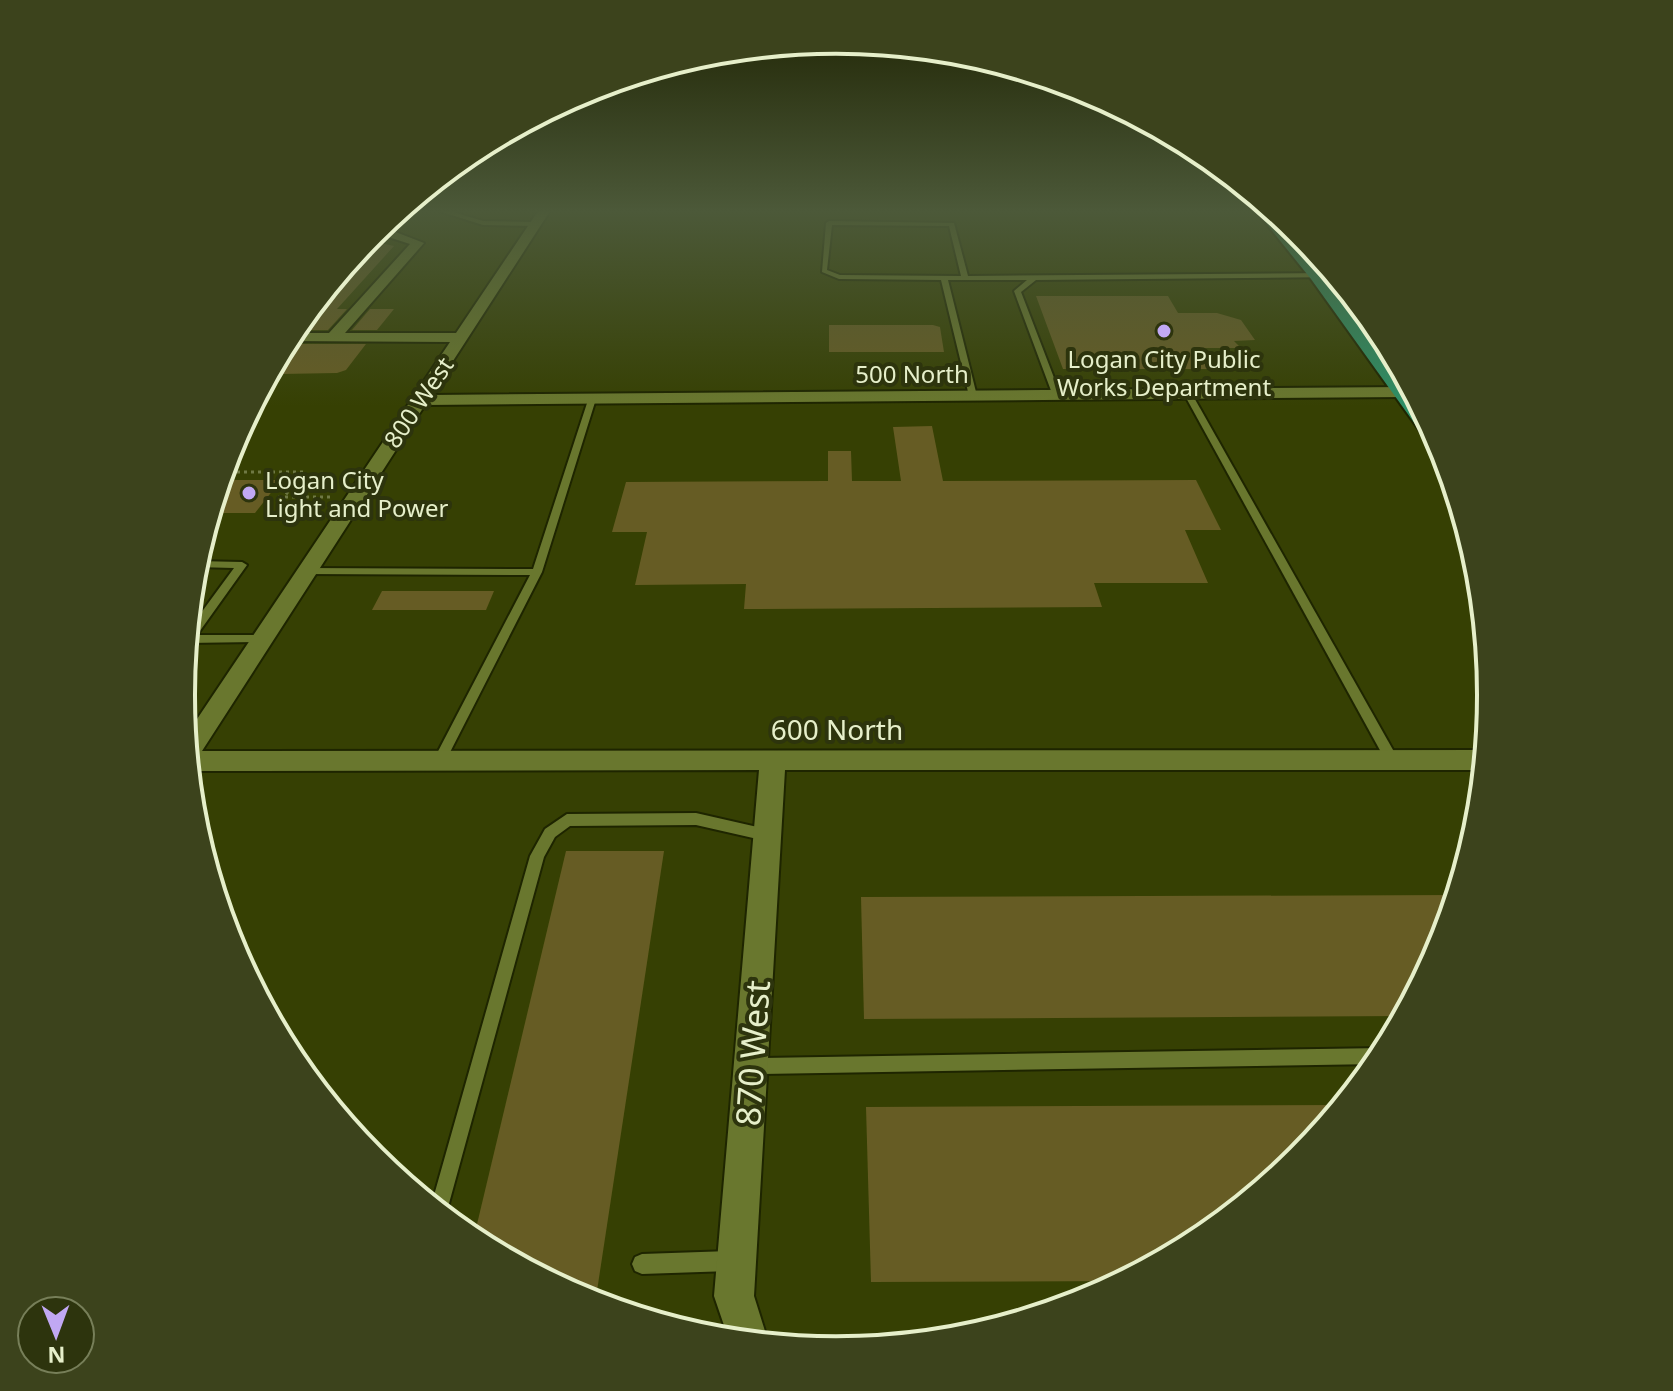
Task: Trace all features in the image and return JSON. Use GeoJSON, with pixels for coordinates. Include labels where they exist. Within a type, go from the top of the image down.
{"type":"FeatureCollection","features":[{"type":"Feature","properties":{"kind":"street"},"geometry":{"type":"LineString","coordinates":[[333,337],[388,276]]}},
{"type":"Feature","properties":{"kind":"street","name":"800 West"},"geometry":{"type":"LineString","coordinates":[[196,739],[304,571],[502,276]]}},
{"type":"Feature","properties":{"kind":"street"},"geometry":{"type":"LineString","coordinates":[[304,337],[462,338]]}},
{"type":"Feature","properties":{"kind":"street","name":"500 North"},"geometry":{"type":"LineString","coordinates":[[419,400],[1401,392]]}},
{"type":"Feature","properties":{"kind":"street","name":"600 North"},"geometry":{"type":"LineString","coordinates":[[198,761],[1475,760]]}},
{"type":"Feature","properties":{"kind":"street","name":"870 West"},"geometry":{"type":"LineString","coordinates":[[746,1331],[734,1296],[773,761]]}},
{"type":"Feature","properties":{"kind":"lane"},"geometry":{"type":"LineString","coordinates":[[836,276],[1238,276]]}},
{"type":"Feature","properties":{"kind":"lane"},"geometry":{"type":"LineString","coordinates":[[944,277],[973,396]]}},
{"type":"Feature","properties":{"kind":"lane"},"geometry":{"type":"LineString","coordinates":[[1034,278],[1017,291],[1057,396]]}},
{"type":"Feature","properties":{"kind":"lane"},"geometry":{"type":"LineString","coordinates":[[1188,394],[1392,760]]}},
{"type":"Feature","properties":{"kind":"lane"},"geometry":{"type":"LineString","coordinates":[[439,761],[537,572],[592,399]]}},
{"type":"Feature","properties":{"kind":"lane"},"geometry":{"type":"LineString","coordinates":[[199,624],[242,565],[208,564]]}},
{"type":"Feature","properties":{"kind":"lane"},"geometry":{"type":"LineString","coordinates":[[304,571],[537,572]]}},
{"type":"Feature","properties":{"kind":"lane"},"geometry":{"type":"LineString","coordinates":[[197,639],[260,639]]}},
{"type":"Feature","properties":{"kind":"lane"},"geometry":{"type":"LineString","coordinates":[[442,1200],[537,856],[550,833],[567,820],[696,819],[766,835]]}},
{"type":"Feature","properties":{"kind":"lane"},"geometry":{"type":"LineString","coordinates":[[751,1066],[1367,1056]]}},
{"type":"Feature","properties":{"kind":"lane"},"geometry":{"type":"LineString","coordinates":[[642,1264],[737,1261]]}},
{"type":"Feature","properties":{"kind":"path"},"geometry":{"type":"LineString","coordinates":[[236,472],[303,472],[284,497]]}},
{"type":"Feature","properties":{"kind":"path"},"geometry":{"type":"LineString","coordinates":[[278,497],[330,497]]}},
{"type":"Feature","properties":{"kind":"building"},"geometry":{"type":"Polygon","coordinates":[[[352,276],[367,276],[337,309],[347,309],[328,330],[310,330],[352,276]]]}},
{"type":"Feature","properties":{"kind":"building"},"geometry":{"type":"Polygon","coordinates":[[[1036,296],[1168,296],[1178,313],[1217,313],[1241,320],[1255,340],[1234,341],[1241,348],[1200,348],[1212,369],[1063,369],[1036,296]]]}},
{"type":"Feature","properties":{"kind":"building"},"geometry":{"type":"Polygon","coordinates":[[[370,309],[394,309],[377,330],[352,330],[370,309]]]}},
{"type":"Feature","properties":{"kind":"building"},"geometry":{"type":"Polygon","coordinates":[[[829,325],[933,325],[940,327],[944,352],[829,352],[829,325]]]}},
{"type":"Feature","properties":{"kind":"building"},"geometry":{"type":"Polygon","coordinates":[[[300,344],[366,344],[346,370],[337,373],[282,374],[300,344]]]}},
{"type":"Feature","properties":{"kind":"building"},"geometry":{"type":"Polygon","coordinates":[[[932,426],[943,481],[1196,480],[1221,530],[1185,530],[1208,583],[1094,583],[1102,607],[744,609],[746,584],[635,585],[647,532],[612,532],[626,482],[828,481],[828,451],[851,451],[852,481],[901,481],[893,427],[932,426]]]}},
{"type":"Feature","properties":{"kind":"building","name":"Logan City Light and Power"},"geometry":{"type":"Polygon","coordinates":[[[232,480],[281,480],[255,513],[222,513],[232,480]]]}},
{"type":"Feature","properties":{"kind":"building"},"geometry":{"type":"Polygon","coordinates":[[[382,591],[494,591],[486,610],[372,610],[382,591]]]}},
{"type":"Feature","properties":{"kind":"building"},"geometry":{"type":"Polygon","coordinates":[[[566,851],[664,851],[597,1290],[553,1271],[476,1226],[566,851]]]}},
{"type":"Feature","properties":{"kind":"building"},"geometry":{"type":"Polygon","coordinates":[[[1446,895],[1429,941],[1392,1016],[864,1019],[861,897],[1446,895]]]}},
{"type":"Feature","properties":{"kind":"building"},"geometry":{"type":"Polygon","coordinates":[[[1330,1105],[1290,1149],[1227,1204],[1157,1251],[1097,1281],[871,1282],[866,1107],[1330,1105]]]}},
{"type":"Feature","properties":{"kind":"place","name":"Logan City Public Works Department"},"geometry":{"type":"Point","coordinates":[1164,331]}},
{"type":"Feature","properties":{"kind":"place","name":"Logan City Light and Power"},"geometry":{"type":"Point","coordinates":[249,493]}}]}
